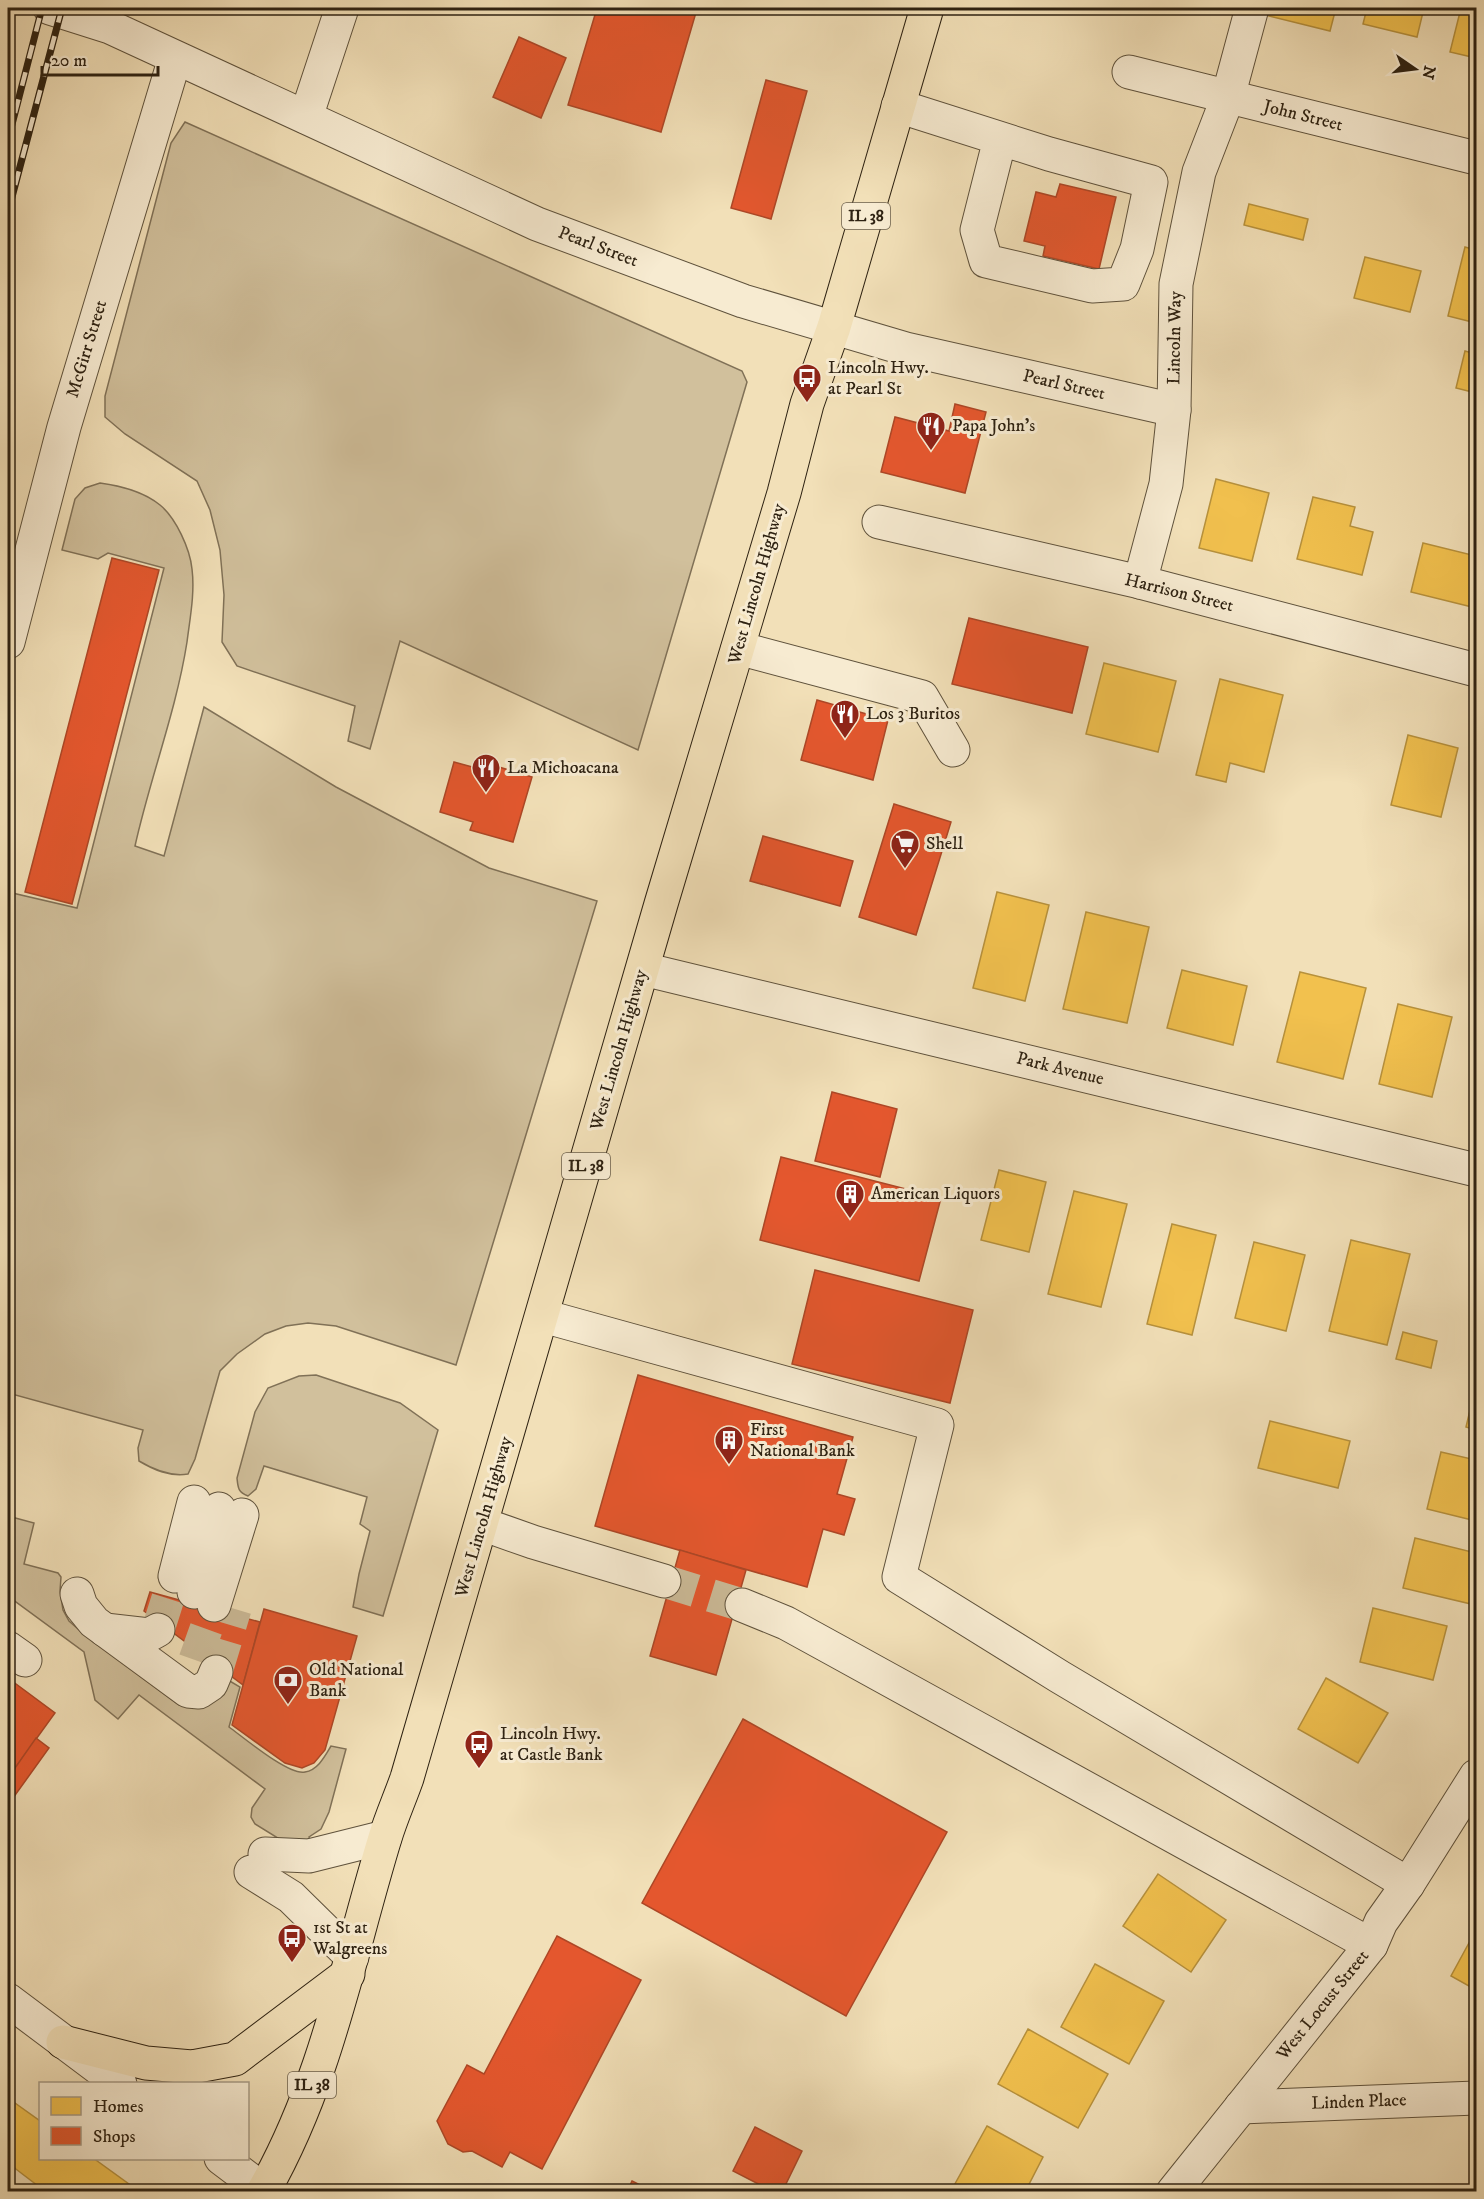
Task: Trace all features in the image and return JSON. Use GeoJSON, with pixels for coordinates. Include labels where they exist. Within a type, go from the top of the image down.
{"type":"FeatureCollection","features":[{"type":"Feature","properties":{"kind":"main road","name":"West Lincoln Highway"},"geometry":{"type":"LineString","coordinates":[[264,2191],[293,2134],[307,2100],[350,1966],[385,1837],[407,1778],[543,1316],[807,404],[834,327],[927,8]]}},
{"type":"Feature","properties":{"kind":"main road"},"geometry":{"type":"LineString","coordinates":[[63,2042],[146,2063],[192,2067],[235,2059],[350,1966]]}},
{"type":"Feature","properties":{"kind":"street","name":"Pearl Street"},"geometry":{"type":"LineString","coordinates":[[50,8],[110,27],[537,224],[743,301],[906,349],[1174,410]]}},
{"type":"Feature","properties":{"kind":"street"},"geometry":{"type":"LineString","coordinates":[[306,117],[342,8]]}},
{"type":"Feature","properties":{"kind":"street","name":"Lincoln Way"},"geometry":{"type":"LineString","coordinates":[[1140,582],[1166,484],[1174,410],[1176,284],[1199,172],[1228,97],[1252,8]]}},
{"type":"Feature","properties":{"kind":"street","name":"McGirr Street"},"geometry":{"type":"LineString","coordinates":[[8,642],[64,427],[175,57]]}},
{"type":"Feature","properties":{"kind":"street","name":"John Street"},"geometry":{"type":"LineString","coordinates":[[1129,72],[1476,158]]}},
{"type":"Feature","properties":{"kind":"street"},"geometry":{"type":"LineString","coordinates":[[898,106],[1000,139],[1151,182],[1137,249],[1123,284],[1092,286],[986,261],[977,230],[1000,139]]}},
{"type":"Feature","properties":{"kind":"street","name":"Harrison Street"},"geometry":{"type":"LineString","coordinates":[[879,522],[1140,582],[1476,670]]}},
{"type":"Feature","properties":{"kind":"street"},"geometry":{"type":"LineString","coordinates":[[738,648],[922,697],[953,750]]}},
{"type":"Feature","properties":{"kind":"street","name":"Park Avenue"},"geometry":{"type":"LineString","coordinates":[[643,969],[1476,1170]]}},
{"type":"Feature","properties":{"kind":"street"},"geometry":{"type":"LineString","coordinates":[[543,1316],[937,1425],[899,1577],[1060,1677],[1408,1884]]}},
{"type":"Feature","properties":{"kind":"street"},"geometry":{"type":"LineString","coordinates":[[205,1596],[230,1511],[205,1596]]}},
{"type":"Feature","properties":{"kind":"street"},"geometry":{"type":"LineString","coordinates":[[482,1524],[533,1542],[664,1581]]}},
{"type":"Feature","properties":{"kind":"street"},"geometry":{"type":"LineString","coordinates":[[77,1593],[81,1606],[94,1623],[161,1649]]}},
{"type":"Feature","properties":{"kind":"street"},"geometry":{"type":"LineString","coordinates":[[742,1605],[786,1623],[1371,1945]]}},
{"type":"Feature","properties":{"kind":"street","name":"West Locust Street"},"geometry":{"type":"LineString","coordinates":[[1173,2192],[1371,1945],[1381,1922],[1408,1884],[1476,1776]]}},
{"type":"Feature","properties":{"kind":"street"},"geometry":{"type":"LineString","coordinates":[[350,1966],[291,1897],[258,1863],[309,1856],[385,1837]]}},
{"type":"Feature","properties":{"kind":"street"},"geometry":{"type":"LineString","coordinates":[[8,2000],[117,2082]]}},
{"type":"Feature","properties":{"kind":"street","name":"Linden Place"},"geometry":{"type":"LineString","coordinates":[[1241,2107],[1476,2098]]}},
{"type":"Feature","properties":{"kind":"street"},"geometry":{"type":"LineString","coordinates":[[224,2160],[264,2191]]}},
{"type":"Feature","properties":{"kind":"shaded area"},"geometry":{"type":"Polygon","coordinates":[[[185,122],[742,371],[747,382],[638,750],[400,641],[370,749],[348,741],[355,706],[237,666],[222,642],[224,595],[220,550],[210,510],[197,481],[125,434],[105,417],[105,396],[171,143],[185,122]]]}},
{"type":"Feature","properties":{"kind":"shaded area"},"geometry":{"type":"Polygon","coordinates":[[[100,483],[132,490],[160,505],[181,534],[192,569],[192,606],[182,668],[135,846],[164,856],[204,707],[336,787],[489,868],[597,901],[456,1365],[336,1326],[308,1323],[286,1326],[265,1334],[237,1354],[220,1371],[195,1459],[188,1474],[181,1475],[162,1472],[139,1461],[138,1448],[143,1430],[8,1393],[8,892],[77,908],[164,568],[108,553],[98,559],[62,550],[75,499],[85,488],[100,483]]]}},
{"type":"Feature","properties":{"kind":"shaded area"},"geometry":{"type":"Polygon","coordinates":[[[316,1375],[400,1403],[438,1430],[383,1616],[353,1607],[370,1531],[360,1524],[367,1497],[264,1466],[256,1489],[248,1496],[238,1487],[237,1478],[255,1412],[268,1388],[299,1376],[316,1375]]]}},
{"type":"Feature","properties":{"kind":"shaded area"},"geometry":{"type":"Polygon","coordinates":[[[8,1516],[34,1523],[24,1564],[58,1573],[61,1577],[60,1591],[63,1610],[69,1621],[179,1705],[190,1706],[228,1680],[240,1687],[229,1727],[288,1768],[298,1772],[310,1771],[324,1758],[331,1746],[346,1749],[329,1812],[321,1829],[309,1837],[313,1846],[289,1845],[255,1824],[251,1817],[252,1808],[265,1789],[139,1695],[118,1719],[95,1700],[84,1652],[8,1596],[8,1516]]]}},
{"type":"Feature","properties":{"kind":"building: Homes"},"geometry":{"type":"Polygon","coordinates":[[[1262,8],[1336,8],[1330,31],[1261,14],[1262,8]]]}},
{"type":"Feature","properties":{"kind":"building: Homes"},"geometry":{"type":"Polygon","coordinates":[[[1367,8],[1424,8],[1417,37],[1363,24],[1367,8]]]}},
{"type":"Feature","properties":{"kind":"building: Homes"},"geometry":{"type":"Polygon","coordinates":[[[1461,8],[1476,8],[1476,58],[1450,52],[1461,8]]]}},
{"type":"Feature","properties":{"kind":"building: Homes"},"geometry":{"type":"Polygon","coordinates":[[[1249,204],[1308,219],[1303,240],[1244,225],[1249,204]]]}},
{"type":"Feature","properties":{"kind":"building: Homes"},"geometry":{"type":"Polygon","coordinates":[[[1465,247],[1476,250],[1476,323],[1448,316],[1465,247]]]}},
{"type":"Feature","properties":{"kind":"building: Homes"},"geometry":{"type":"Polygon","coordinates":[[[1365,257],[1421,271],[1410,312],[1354,298],[1365,257]]]}},
{"type":"Feature","properties":{"kind":"building: Homes"},"geometry":{"type":"Polygon","coordinates":[[[1465,351],[1476,354],[1476,393],[1456,388],[1465,351]]]}},
{"type":"Feature","properties":{"kind":"building: Homes"},"geometry":{"type":"Polygon","coordinates":[[[1216,479],[1269,493],[1252,561],[1199,548],[1216,479]]]}},
{"type":"Feature","properties":{"kind":"building: Homes"},"geometry":{"type":"Polygon","coordinates":[[[1313,497],[1355,507],[1350,526],[1373,532],[1362,575],[1297,559],[1313,497]]]}},
{"type":"Feature","properties":{"kind":"building: Homes"},"geometry":{"type":"Polygon","coordinates":[[[1423,543],[1476,556],[1476,608],[1411,592],[1423,543]]]}},
{"type":"Feature","properties":{"kind":"building: Homes"},"geometry":{"type":"Polygon","coordinates":[[[1104,663],[1176,681],[1158,752],[1086,734],[1104,663]]]}},
{"type":"Feature","properties":{"kind":"building: Homes"},"geometry":{"type":"Polygon","coordinates":[[[1220,679],[1283,695],[1264,772],[1230,763],[1226,782],[1196,775],[1220,679]]]}},
{"type":"Feature","properties":{"kind":"building: Homes"},"geometry":{"type":"Polygon","coordinates":[[[1408,735],[1458,748],[1441,817],[1391,805],[1408,735]]]}},
{"type":"Feature","properties":{"kind":"building: Homes"},"geometry":{"type":"Polygon","coordinates":[[[997,892],[1049,905],[1025,1001],[973,988],[997,892]]]}},
{"type":"Feature","properties":{"kind":"building: Homes"},"geometry":{"type":"Polygon","coordinates":[[[1086,912],[1149,927],[1127,1023],[1063,1009],[1086,912]]]}},
{"type":"Feature","properties":{"kind":"building: Homes"},"geometry":{"type":"Polygon","coordinates":[[[1182,970],[1247,986],[1233,1045],[1167,1028],[1182,970]]]}},
{"type":"Feature","properties":{"kind":"building: Homes"},"geometry":{"type":"Polygon","coordinates":[[[1300,972],[1366,988],[1343,1079],[1277,1062],[1300,972]]]}},
{"type":"Feature","properties":{"kind":"building: Homes"},"geometry":{"type":"Polygon","coordinates":[[[1398,1004],[1452,1017],[1432,1097],[1379,1084],[1398,1004]]]}},
{"type":"Feature","properties":{"kind":"building: Homes"},"geometry":{"type":"Polygon","coordinates":[[[999,1170],[1046,1182],[1029,1252],[981,1240],[999,1170]]]}},
{"type":"Feature","properties":{"kind":"building: Homes"},"geometry":{"type":"Polygon","coordinates":[[[1074,1191],[1127,1204],[1101,1307],[1048,1294],[1074,1191]]]}},
{"type":"Feature","properties":{"kind":"building: Homes"},"geometry":{"type":"Polygon","coordinates":[[[1172,1224],[1216,1235],[1192,1335],[1147,1324],[1172,1224]]]}},
{"type":"Feature","properties":{"kind":"building: Homes"},"geometry":{"type":"Polygon","coordinates":[[[1351,1240],[1410,1254],[1387,1345],[1329,1331],[1351,1240]]]}},
{"type":"Feature","properties":{"kind":"building: Homes"},"geometry":{"type":"Polygon","coordinates":[[[1254,1242],[1305,1255],[1286,1331],[1235,1318],[1254,1242]]]}},
{"type":"Feature","properties":{"kind":"building: Homes"},"geometry":{"type":"Polygon","coordinates":[[[1403,1332],[1437,1341],[1431,1368],[1396,1359],[1403,1332]]]}},
{"type":"Feature","properties":{"kind":"building: Homes"},"geometry":{"type":"Polygon","coordinates":[[[1476,1385],[1476,1430],[1466,1427],[1476,1385]]]}},
{"type":"Feature","properties":{"kind":"building: Homes"},"geometry":{"type":"Polygon","coordinates":[[[1270,1421],[1350,1441],[1338,1488],[1258,1468],[1270,1421]]]}},
{"type":"Feature","properties":{"kind":"building: Homes"},"geometry":{"type":"Polygon","coordinates":[[[1441,1452],[1476,1460],[1476,1521],[1427,1509],[1441,1452]]]}},
{"type":"Feature","properties":{"kind":"building: Homes"},"geometry":{"type":"Polygon","coordinates":[[[1415,1538],[1476,1553],[1476,1581],[1471,1604],[1403,1588],[1415,1538]]]}},
{"type":"Feature","properties":{"kind":"building: Homes"},"geometry":{"type":"Polygon","coordinates":[[[1373,1608],[1447,1626],[1433,1680],[1360,1662],[1373,1608]]]}},
{"type":"Feature","properties":{"kind":"building: Homes"},"geometry":{"type":"Polygon","coordinates":[[[1326,1678],[1388,1713],[1358,1763],[1298,1729],[1326,1678]]]}},
{"type":"Feature","properties":{"kind":"building: Homes"},"geometry":{"type":"Polygon","coordinates":[[[1158,1874],[1226,1920],[1191,1972],[1123,1926],[1158,1874]]]}},
{"type":"Feature","properties":{"kind":"building: Homes"},"geometry":{"type":"Polygon","coordinates":[[[1476,1930],[1476,1990],[1451,1976],[1476,1930]]]}},
{"type":"Feature","properties":{"kind":"building: Homes"},"geometry":{"type":"Polygon","coordinates":[[[1095,1964],[1164,2001],[1129,2064],[1061,2027],[1095,1964]]]}},
{"type":"Feature","properties":{"kind":"building: Homes"},"geometry":{"type":"Polygon","coordinates":[[[1028,2029],[1108,2074],[1078,2128],[998,2084],[1028,2029]]]}},
{"type":"Feature","properties":{"kind":"building: Homes"},"geometry":{"type":"Polygon","coordinates":[[[8,2098],[39,2120],[39,2160],[96,2160],[140,2192],[46,2192],[8,2163],[8,2098]]]}},
{"type":"Feature","properties":{"kind":"building: Homes"},"geometry":{"type":"Polygon","coordinates":[[[987,2126],[1043,2157],[1025,2192],[951,2191],[987,2126]]]}},
{"type":"Feature","properties":{"kind":"building: Shops"},"geometry":{"type":"Polygon","coordinates":[[[597,8],[697,9],[661,132],[568,105],[597,8]]]}},
{"type":"Feature","properties":{"kind":"building: Shops"},"geometry":{"type":"Polygon","coordinates":[[[519,37],[566,58],[541,118],[493,97],[519,37]]]}},
{"type":"Feature","properties":{"kind":"building: Shops"},"geometry":{"type":"Polygon","coordinates":[[[766,80],[807,91],[771,219],[731,208],[766,80]]]}},
{"type":"Feature","properties":{"kind":"building: Shops"},"geometry":{"type":"Polygon","coordinates":[[[1060,184],[1116,197],[1099,269],[1043,256],[1045,246],[1024,241],[1036,192],[1056,197],[1060,184]]]}},
{"type":"Feature","properties":{"kind":"building: Shops","name":"Papa John's"},"geometry":{"type":"Polygon","coordinates":[[[955,404],[986,412],[965,493],[881,472],[895,417],[949,431],[955,404]]]}},
{"type":"Feature","properties":{"kind":"building: Shops"},"geometry":{"type":"Polygon","coordinates":[[[112,558],[159,570],[72,904],[25,892],[112,558]]]}},
{"type":"Feature","properties":{"kind":"building: Shops"},"geometry":{"type":"Polygon","coordinates":[[[969,618],[1088,647],[1072,713],[952,684],[969,618]]]}},
{"type":"Feature","properties":{"kind":"building: Shops","name":"Los 3 Buritos"},"geometry":{"type":"Polygon","coordinates":[[[817,700],[888,720],[873,780],[801,760],[817,700]]]}},
{"type":"Feature","properties":{"kind":"building: Shops","name":"La Michoacana"},"geometry":{"type":"Polygon","coordinates":[[[454,762],[487,771],[489,764],[532,777],[513,842],[470,830],[473,822],[440,812],[454,762]]]}},
{"type":"Feature","properties":{"kind":"building: Shops","name":"Shell"},"geometry":{"type":"Polygon","coordinates":[[[894,804],[951,822],[916,935],[859,917],[894,804]]]}},
{"type":"Feature","properties":{"kind":"building: Shops"},"geometry":{"type":"Polygon","coordinates":[[[763,836],[853,861],[840,906],[750,881],[763,836]]]}},
{"type":"Feature","properties":{"kind":"building: Shops"},"geometry":{"type":"Polygon","coordinates":[[[832,1092],[897,1109],[880,1177],[815,1161],[832,1092]]]}},
{"type":"Feature","properties":{"kind":"building: Shops","name":"American Liquors"},"geometry":{"type":"Polygon","coordinates":[[[781,1157],[941,1198],[919,1281],[760,1240],[781,1157]]]}},
{"type":"Feature","properties":{"kind":"building: Shops"},"geometry":{"type":"Polygon","coordinates":[[[815,1270],[973,1310],[950,1403],[792,1364],[815,1270]]]}},
{"type":"Feature","properties":{"kind":"building: Shops","name":"First National Bank"},"geometry":{"type":"Polygon","coordinates":[[[638,1375],[853,1437],[837,1494],[855,1499],[844,1535],[823,1529],[807,1587],[595,1526],[638,1375]]]}},
{"type":"Feature","properties":{"kind":"building: Shops"},"geometry":{"type":"Polygon","coordinates":[[[680,1550],[746,1570],[716,1675],[650,1656],[680,1550]]]}},
{"type":"Feature","properties":{"kind":"building: Shops"},"geometry":{"type":"Polygon","coordinates":[[[150,1592],[260,1622],[243,1685],[144,1611],[150,1592]]]}},
{"type":"Feature","properties":{"kind":"building: Shops","name":"Old National Bank"},"geometry":{"type":"Polygon","coordinates":[[[264,1609],[357,1636],[325,1750],[314,1763],[302,1768],[285,1763],[232,1725],[264,1609]]]}},
{"type":"Feature","properties":{"kind":"building: Shops"},"geometry":{"type":"Polygon","coordinates":[[[8,1678],[55,1713],[8,1778],[8,1678]]]}},
{"type":"Feature","properties":{"kind":"building: Shops"},"geometry":{"type":"Polygon","coordinates":[[[743,1719],[947,1832],[846,2016],[642,1903],[743,1719]]]}},
{"type":"Feature","properties":{"kind":"building: Shops"},"geometry":{"type":"Polygon","coordinates":[[[36,1738],[49,1748],[8,1805],[8,1778],[36,1738]]]}},
{"type":"Feature","properties":{"kind":"building: Shops"},"geometry":{"type":"Polygon","coordinates":[[[557,1936],[641,1980],[542,2169],[510,2152],[502,2167],[472,2151],[463,2152],[448,2144],[437,2121],[467,2065],[484,2074],[557,1936]]]}},
{"type":"Feature","properties":{"kind":"building: Shops"},"geometry":{"type":"Polygon","coordinates":[[[755,2127],[802,2151],[782,2192],[774,2192],[733,2171],[755,2127]]]}},
{"type":"Feature","properties":{"kind":"building: Shops"},"geometry":{"type":"Polygon","coordinates":[[[632,2181],[654,2192],[627,2192],[632,2181]]]}},
{"type":"Feature","properties":{"kind":"tunnel"},"geometry":{"type":"LineString","coordinates":[[158,1630],[175,1576]]}},
{"type":"Feature","properties":{"kind":"tunnel"},"geometry":{"type":"LineString","coordinates":[[664,1581],[742,1605]]}},
{"type":"Feature","properties":{"kind":"tunnel"},"geometry":{"type":"LineString","coordinates":[[195,1660],[214,1607]]}},
{"type":"Feature","properties":{"kind":"tunnel"},"geometry":{"type":"LineString","coordinates":[[216,1672],[235,1609]]}},
{"type":"Feature","properties":{"kind":"railway"},"geometry":{"type":"LineString","coordinates":[[8,140],[42,8]]}},
{"type":"Feature","properties":{"kind":"railway"},"geometry":{"type":"LineString","coordinates":[[8,212],[62,8]]}},
{"type":"Feature","properties":{"kind":"place","name":"Lincoln Hwy. at Pearl St"},"geometry":{"type":"Point","coordinates":[807,404]}},
{"type":"Feature","properties":{"kind":"place","name":"Papa John's"},"geometry":{"type":"Point","coordinates":[931,452]}},
{"type":"Feature","properties":{"kind":"place","name":"Los 3 Buritos"},"geometry":{"type":"Point","coordinates":[845,740]}},
{"type":"Feature","properties":{"kind":"place","name":"La Michoacana"},"geometry":{"type":"Point","coordinates":[486,794]}},
{"type":"Feature","properties":{"kind":"place","name":"Shell"},"geometry":{"type":"Point","coordinates":[905,870]}},
{"type":"Feature","properties":{"kind":"place","name":"American Liquors"},"geometry":{"type":"Point","coordinates":[850,1220]}},
{"type":"Feature","properties":{"kind":"place","name":"First National Bank"},"geometry":{"type":"Point","coordinates":[729,1466]}},
{"type":"Feature","properties":{"kind":"place","name":"Old National Bank"},"geometry":{"type":"Point","coordinates":[288,1706]}},
{"type":"Feature","properties":{"kind":"place","name":"Lincoln Hwy. at Castle Bank"},"geometry":{"type":"Point","coordinates":[479,1770]}},
{"type":"Feature","properties":{"kind":"place","name":"1st St at Walgreens"},"geometry":{"type":"Point","coordinates":[292,1964]}}]}
